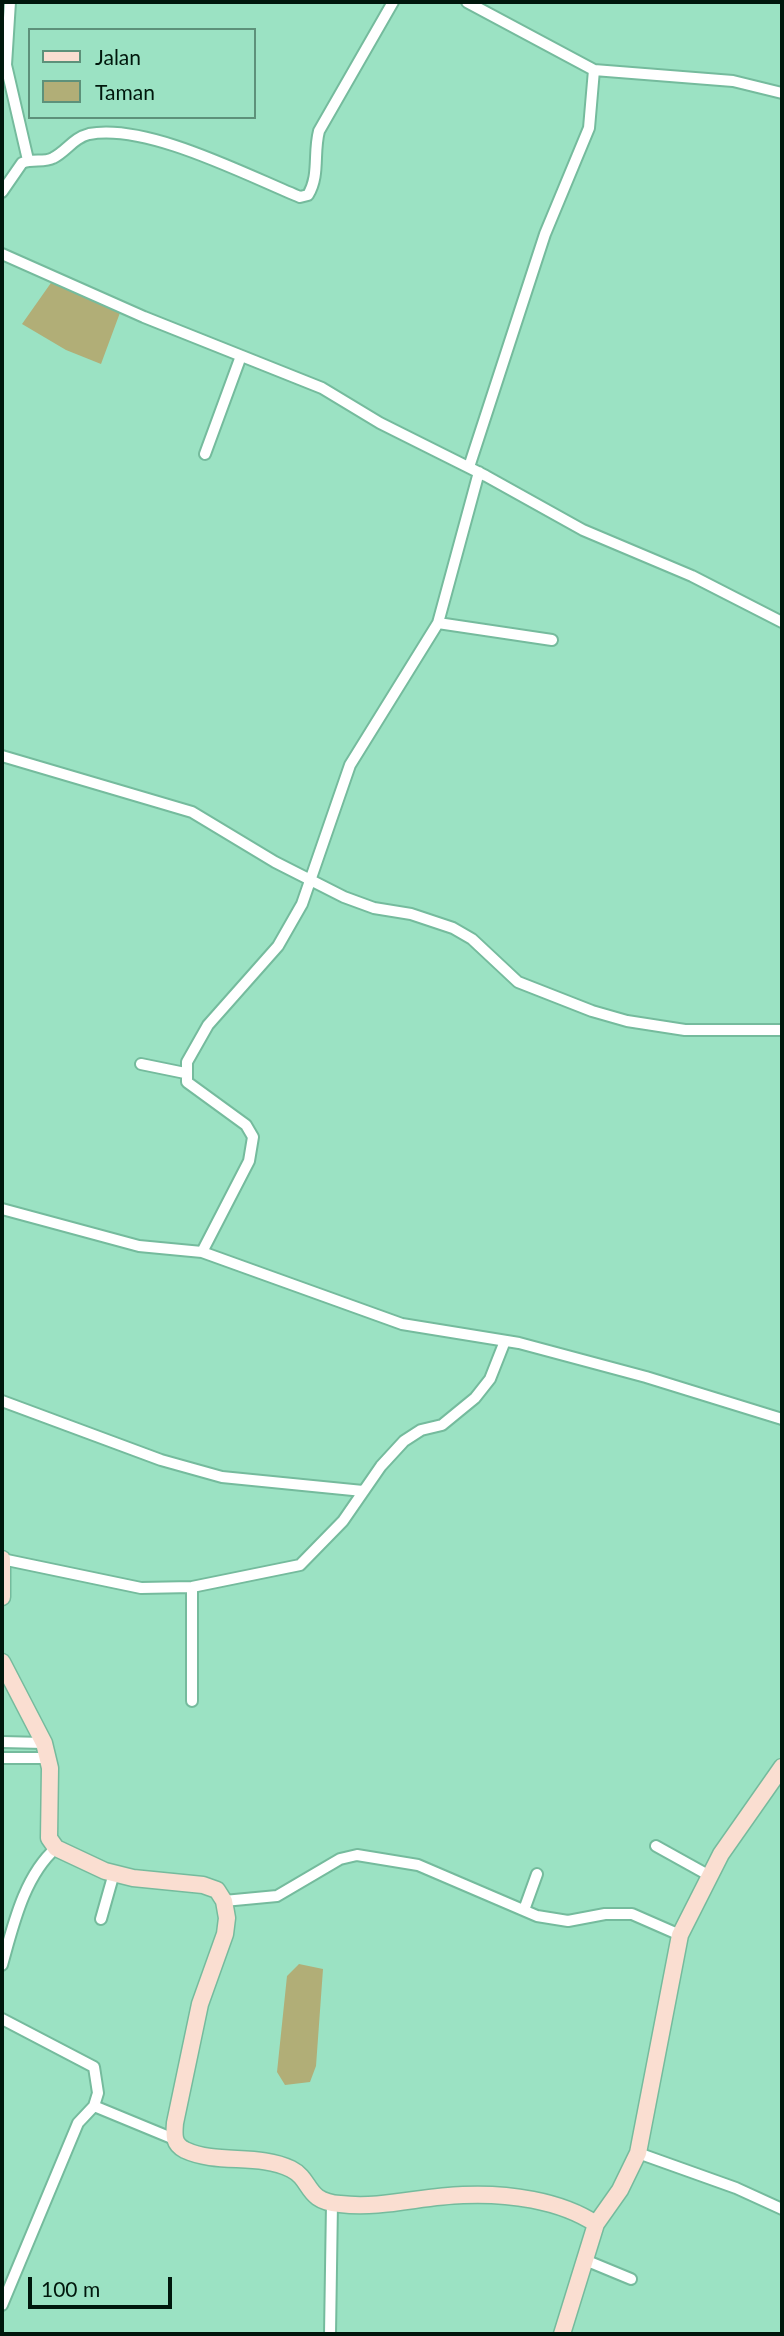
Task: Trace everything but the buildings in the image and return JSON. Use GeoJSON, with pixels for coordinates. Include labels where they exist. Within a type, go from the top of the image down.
{"type":"FeatureCollection","features":[{"type":"Feature","properties":{"kind":"street"},"geometry":{"type":"LineString","coordinates":[[10,2],[5,65],[28,160]]}},
{"type":"Feature","properties":{"kind":"street"},"geometry":{"type":"LineString","coordinates":[[2,192],[22,163],[52,158],[75,140],[104,133],[150,140],[190,151],[300,197],[308,195],[317,173],[314,149],[319,131],[393,2]]}},
{"type":"Feature","properties":{"kind":"street"},"geometry":{"type":"LineString","coordinates":[[467,2],[594,70],[733,81],[782,93]]}},
{"type":"Feature","properties":{"kind":"street"},"geometry":{"type":"LineString","coordinates":[[202,1252],[249,1161],[254,1137],[246,1125],[187,1082],[187,1062],[208,1026],[278,946],[302,904],[359,747],[389,706],[439,623],[474,470],[545,234],[589,128],[594,70]]}},
{"type":"Feature","properties":{"kind":"street"},"geometry":{"type":"LineString","coordinates":[[2,254],[144,317],[322,388],[380,423],[474,470],[583,530],[692,576],[782,622]]}},
{"type":"Feature","properties":{"kind":"street"},"geometry":{"type":"LineString","coordinates":[[205,454],[241,356]]}},
{"type":"Feature","properties":{"kind":"street"},"geometry":{"type":"LineString","coordinates":[[439,623],[552,639]]}},
{"type":"Feature","properties":{"kind":"street"},"geometry":{"type":"LineString","coordinates":[[2,756],[191,812],[275,862],[344,897],[374,908],[411,914],[453,928],[472,939],[518,982],[592,1011],[627,1021],[685,1030],[782,1030]]}},
{"type":"Feature","properties":{"kind":"street"},"geometry":{"type":"LineString","coordinates":[[141,1064],[185,1073]]}},
{"type":"Feature","properties":{"kind":"street"},"geometry":{"type":"LineString","coordinates":[[2,1209],[139,1246],[202,1252],[402,1324],[505,1341],[646,1377],[782,1419]]}},
{"type":"Feature","properties":{"kind":"street"},"geometry":{"type":"LineString","coordinates":[[2,1597],[2,1559],[141,1588],[192,1587],[300,1565],[343,1521],[363,1491],[404,1441],[421,1430],[442,1424],[475,1398],[490,1379],[505,1341]]}},
{"type":"Feature","properties":{"kind":"street"},"geometry":{"type":"LineString","coordinates":[[2,1402],[161,1460],[222,1477],[363,1491]]}},
{"type":"Feature","properties":{"kind":"street"},"geometry":{"type":"LineString","coordinates":[[192,1587],[192,1701]]}},
{"type":"Feature","properties":{"kind":"street"},"geometry":{"type":"LineString","coordinates":[[2,1662],[46,1751],[49,1838],[55,1848],[114,1873],[133,1878],[203,1885],[217,1890],[224,1901],[227,1918],[225,1934],[200,2004],[174,2139]]}},
{"type":"Feature","properties":{"kind":"street"},"geometry":{"type":"LineString","coordinates":[[2,1742],[46,1751]]}},
{"type":"Feature","properties":{"kind":"street"},"geometry":{"type":"LineString","coordinates":[[2,1758],[46,1751]]}},
{"type":"Feature","properties":{"kind":"street"},"geometry":{"type":"LineString","coordinates":[[562,2334],[597,2224],[620,2190],[638,2153],[680,1935],[710,1876],[754,1804],[782,1767]]}},
{"type":"Feature","properties":{"kind":"street"},"geometry":{"type":"LineString","coordinates":[[656,1846],[710,1876]]}},
{"type":"Feature","properties":{"kind":"street"},"geometry":{"type":"LineString","coordinates":[[2,1965],[34,1875],[55,1848]]}},
{"type":"Feature","properties":{"kind":"street"},"geometry":{"type":"LineString","coordinates":[[224,1901],[277,1896],[340,1859],[358,1855],[418,1865],[556,1921],[579,1920],[605,1914],[632,1914],[680,1935]]}},
{"type":"Feature","properties":{"kind":"street"},"geometry":{"type":"LineString","coordinates":[[101,1919],[114,1873]]}},
{"type":"Feature","properties":{"kind":"street"},"geometry":{"type":"LineString","coordinates":[[524,1910],[537,1874]]}},
{"type":"Feature","properties":{"kind":"street"},"geometry":{"type":"LineString","coordinates":[[2,2019],[90,2063],[98,2079],[99,2093],[94,2106],[78,2123],[2,2305]]}},
{"type":"Feature","properties":{"kind":"street"},"geometry":{"type":"LineString","coordinates":[[94,2106],[174,2139],[187,2151],[281,2165],[293,2170],[317,2198],[332,2203],[360,2205],[483,2195],[564,2207],[597,2224]]}},
{"type":"Feature","properties":{"kind":"street"},"geometry":{"type":"LineString","coordinates":[[638,2153],[736,2188],[782,2209]]}},
{"type":"Feature","properties":{"kind":"street"},"geometry":{"type":"LineString","coordinates":[[330,2334],[332,2203]]}},
{"type":"Feature","properties":{"kind":"street"},"geometry":{"type":"LineString","coordinates":[[585,2260],[631,2279]]}},
{"type":"Feature","properties":{"kind":"green space"},"geometry":{"type":"Polygon","coordinates":[[[53,280],[121,310],[101,364],[66,350],[22,324],[53,280]]]}},
{"type":"Feature","properties":{"kind":"green space"},"geometry":{"type":"Polygon","coordinates":[[[299,1964],[323,1969],[316,2066],[310,2082],[285,2085],[277,2072],[287,1976],[299,1964]]]}},
{"type":"Feature","properties":{"kind":"waterway"},"geometry":{"type":"LineString","coordinates":[[2,2248],[2,2261]]}}]}
